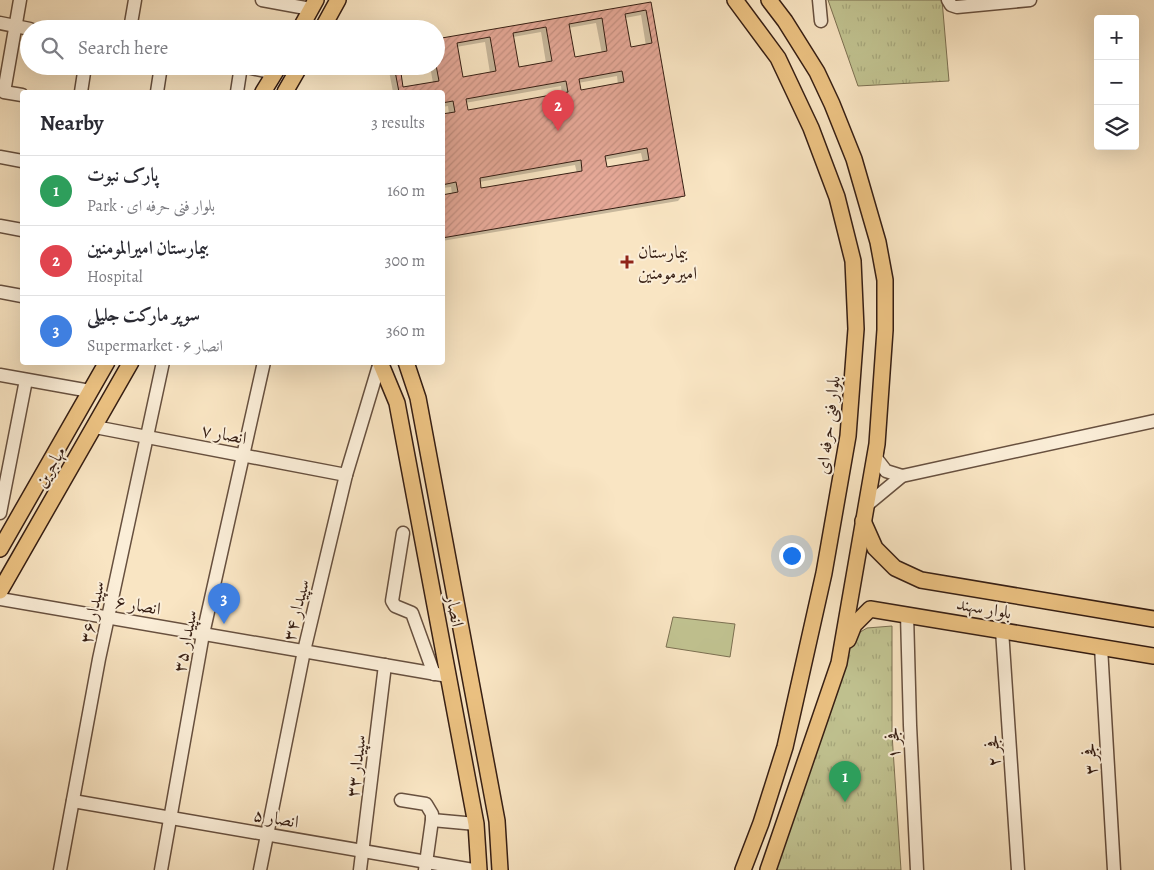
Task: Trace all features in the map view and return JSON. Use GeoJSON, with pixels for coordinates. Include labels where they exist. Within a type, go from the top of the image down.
{"type":"FeatureCollection","features":[{"type":"Feature","properties":{"kind":"main road"},"geometry":{"type":"LineString","coordinates":[[326,20],[338,0]]}},
{"type":"Feature","properties":{"kind":"main road","name":"بلوار فنی حرفه ای"},"geometry":{"type":"LineString","coordinates":[[735,0],[778,58],[811,128],[837,197],[853,261],[856,329],[848,436],[824,573],[785,747],[761,823],[743,870]]}},
{"type":"Feature","properties":{"kind":"main road"},"geometry":{"type":"LineString","coordinates":[[768,870],[839,663],[878,444],[886,330],[885,280],[878,242],[854,159],[817,72],[786,21],[769,0]]}},
{"type":"Feature","properties":{"kind":"main road"},"geometry":{"type":"LineString","coordinates":[[314,5],[322,20]]}},
{"type":"Feature","properties":{"kind":"main road"},"geometry":{"type":"LineString","coordinates":[[305,20],[314,5]]}},
{"type":"Feature","properties":{"kind":"main road"},"geometry":{"type":"LineString","coordinates":[[265,90],[274,75]]}},
{"type":"Feature","properties":{"kind":"main road"},"geometry":{"type":"LineString","coordinates":[[286,90],[295,75]]}},
{"type":"Feature","properties":{"kind":"main road","name":"مهاجرین"},"geometry":{"type":"LineString","coordinates":[[0,549],[106,365]]}},
{"type":"Feature","properties":{"kind":"main road","name":"مهاجرین"},"geometry":{"type":"LineString","coordinates":[[0,591],[129,365]]}},
{"type":"Feature","properties":{"kind":"main road","name":"انصار"},"geometry":{"type":"LineString","coordinates":[[381,365],[397,403],[414,494],[441,675],[476,824],[479,870]]}},
{"type":"Feature","properties":{"kind":"main road","name":"انصار"},"geometry":{"type":"LineString","coordinates":[[407,365],[418,398],[498,821],[500,870]]}},
{"type":"Feature","properties":{"kind":"main road"},"geometry":{"type":"LineString","coordinates":[[414,494],[435,490]]}},
{"type":"Feature","properties":{"kind":"main road","name":"بلوار سهند"},"geometry":{"type":"LineString","coordinates":[[863,521],[875,548],[895,568],[921,580],[1154,619]]}},
{"type":"Feature","properties":{"kind":"main road","name":"بلوار سهند"},"geometry":{"type":"LineString","coordinates":[[839,663],[854,625],[870,608],[1154,656]]}},
{"type":"Feature","properties":{"kind":"main road"},"geometry":{"type":"LineString","coordinates":[[441,675],[470,678]]}},
{"type":"Feature","properties":{"kind":"street"},"geometry":{"type":"LineString","coordinates":[[20,0],[4,92],[20,94]]}},
{"type":"Feature","properties":{"kind":"street"},"geometry":{"type":"LineString","coordinates":[[132,20],[135,0]]}},
{"type":"Feature","properties":{"kind":"street"},"geometry":{"type":"LineString","coordinates":[[262,0],[314,5]]}},
{"type":"Feature","properties":{"kind":"street"},"geometry":{"type":"LineString","coordinates":[[819,0],[821,20]]}},
{"type":"Feature","properties":{"kind":"street"},"geometry":{"type":"LineString","coordinates":[[950,2],[957,7],[1029,0]]}},
{"type":"Feature","properties":{"kind":"street"},"geometry":{"type":"LineString","coordinates":[[0,23],[20,27]]}},
{"type":"Feature","properties":{"kind":"street"},"geometry":{"type":"LineString","coordinates":[[81,90],[84,75]]}},
{"type":"Feature","properties":{"kind":"street"},"geometry":{"type":"LineString","coordinates":[[157,90],[160,75]]}},
{"type":"Feature","properties":{"kind":"street"},"geometry":{"type":"LineString","coordinates":[[236,90],[240,75]]}},
{"type":"Feature","properties":{"kind":"street"},"geometry":{"type":"LineString","coordinates":[[0,157],[20,161]]}},
{"type":"Feature","properties":{"kind":"street"},"geometry":{"type":"LineString","coordinates":[[0,226],[20,227]]}},
{"type":"Feature","properties":{"kind":"street"},"geometry":{"type":"LineString","coordinates":[[0,292],[20,296]]}},
{"type":"Feature","properties":{"kind":"street","name":"سپیدار ۳۶"},"geometry":{"type":"LineString","coordinates":[[60,870],[108,618],[162,365]]}},
{"type":"Feature","properties":{"kind":"street","name":"سپیدار ۳۵"},"geometry":{"type":"LineString","coordinates":[[161,870],[203,634],[263,365]]}},
{"type":"Feature","properties":{"kind":"street","name":"سپیدار ۳۴"},"geometry":{"type":"LineString","coordinates":[[260,870],[304,651],[346,474],[379,365]]}},
{"type":"Feature","properties":{"kind":"street"},"geometry":{"type":"LineString","coordinates":[[0,376],[90,391]]}},
{"type":"Feature","properties":{"kind":"street"},"geometry":{"type":"LineString","coordinates":[[0,512],[26,380]]}},
{"type":"Feature","properties":{"kind":"street"},"geometry":{"type":"LineString","coordinates":[[867,505],[902,476],[1154,421]]}},
{"type":"Feature","properties":{"kind":"street","name":"انصار ۷"},"geometry":{"type":"LineString","coordinates":[[95,427],[346,474]]}},
{"type":"Feature","properties":{"kind":"street"},"geometry":{"type":"LineString","coordinates":[[878,444],[876,458],[886,471],[902,476]]}},
{"type":"Feature","properties":{"kind":"street"},"geometry":{"type":"LineString","coordinates":[[403,533],[392,601],[395,606],[412,613],[441,675]]}},
{"type":"Feature","properties":{"kind":"street","name":"انصار ۶"},"geometry":{"type":"LineString","coordinates":[[0,599],[441,675]]}},
{"type":"Feature","properties":{"kind":"street","name":"فجر ۱"},"geometry":{"type":"LineString","coordinates":[[907,614],[917,870]]}},
{"type":"Feature","properties":{"kind":"street","name":"فجر ۲"},"geometry":{"type":"LineString","coordinates":[[1002,630],[1018,870]]}},
{"type":"Feature","properties":{"kind":"street","name":"فجر ۳"},"geometry":{"type":"LineString","coordinates":[[1100,646],[1114,870]]}},
{"type":"Feature","properties":{"kind":"street","name":"سپیدار ۳۳"},"geometry":{"type":"LineString","coordinates":[[360,870],[386,665]]}},
{"type":"Feature","properties":{"kind":"street"},"geometry":{"type":"LineString","coordinates":[[401,800],[426,804],[432,814],[426,866]]}},
{"type":"Feature","properties":{"kind":"street","name":"انصار ۵"},"geometry":{"type":"LineString","coordinates":[[73,801],[363,851],[426,866],[473,870]]}},
{"type":"Feature","properties":{"kind":"street"},"geometry":{"type":"LineString","coordinates":[[432,820],[476,824]]}},
{"type":"Feature","properties":{"kind":"green space"},"geometry":{"type":"Polygon","coordinates":[[[828,0],[942,0],[949,81],[858,86],[828,0]]]}},
{"type":"Feature","properties":{"kind":"green space"},"geometry":{"type":"Polygon","coordinates":[[[673,617],[735,624],[730,657],[666,647],[673,617]]]}},
{"type":"Feature","properties":{"kind":"green space"},"geometry":{"type":"Polygon","coordinates":[[[892,626],[892,734],[901,870],[774,870],[842,643],[867,628],[892,626]]]}},
{"type":"Feature","properties":{"kind":"building"},"geometry":{"type":"Polygon","coordinates":[[[651,2],[685,196],[445,237],[445,194],[458,192],[456,182],[445,184],[445,114],[455,112],[453,101],[445,102],[445,90],[399,90],[396,75],[401,75],[403,87],[439,81],[438,75],[445,75],[445,37],[651,2]],[[646,10],[625,14],[631,47],[652,43],[646,10]],[[602,18],[569,24],[575,57],[607,51],[602,18]],[[546,27],[513,33],[519,67],[552,61],[546,27]],[[490,37],[457,43],[463,77],[496,71],[490,37]],[[622,71],[579,79],[581,90],[624,82],[622,71]],[[566,81],[466,99],[468,110],[568,92],[566,81]],[[647,148],[605,156],[607,167],[649,160],[647,148]],[[581,160],[480,178],[481,188],[582,171],[581,160]]]}},
{"type":"Feature","properties":{"kind":"place","name":"بیمارستان امیرالمومنین"},"geometry":{"type":"Point","coordinates":[558,131]}},
{"type":"Feature","properties":{"kind":"place","name":"بیمارستان امیرمومنین"},"geometry":{"type":"Point","coordinates":[627,262]}},
{"type":"Feature","properties":{"kind":"place","name":"سوپر مارکت جلیلی"},"geometry":{"type":"Point","coordinates":[224,624]}},
{"type":"Feature","properties":{"kind":"place","name":"پارک نبوت"},"geometry":{"type":"Point","coordinates":[845,802]}}]}
